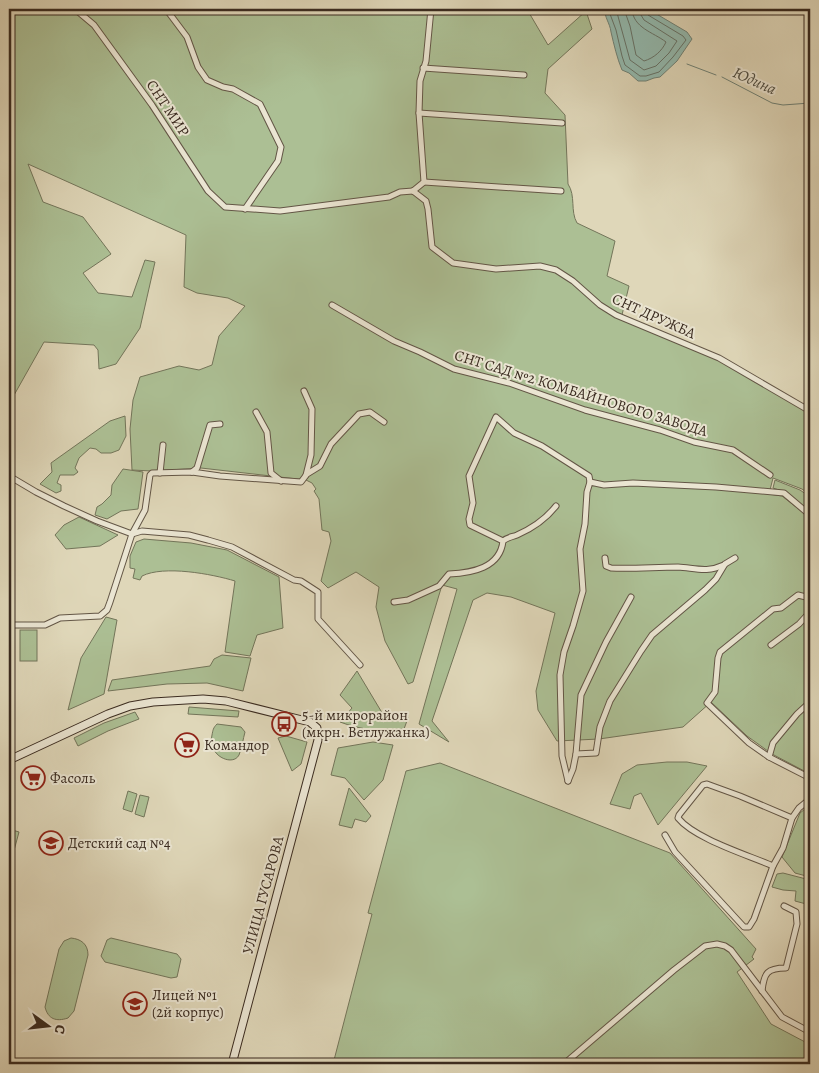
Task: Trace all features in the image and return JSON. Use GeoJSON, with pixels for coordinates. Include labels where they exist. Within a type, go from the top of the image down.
{"type":"FeatureCollection","features":[{"type":"Feature","properties":{"kind":"street","name":"СНТ МИР"},"geometry":{"type":"LineString","coordinates":[[75,9],[94,25],[152,105],[208,190],[225,207],[288,210],[389,197],[400,192],[413,191]]}},
{"type":"Feature","properties":{"kind":"street"},"geometry":{"type":"LineString","coordinates":[[166,9],[187,37],[198,67],[207,80],[233,89],[260,104],[281,147],[278,161],[245,209]]}},
{"type":"Feature","properties":{"kind":"street"},"geometry":{"type":"LineString","coordinates":[[424,182],[419,112],[420,81],[426,61],[431,9]]}},
{"type":"Feature","properties":{"kind":"street"},"geometry":{"type":"LineString","coordinates":[[423,68],[524,75]]}},
{"type":"Feature","properties":{"kind":"street"},"geometry":{"type":"LineString","coordinates":[[419,112],[562,122]]}},
{"type":"Feature","properties":{"kind":"street"},"geometry":{"type":"LineString","coordinates":[[413,191],[424,182],[561,191]]}},
{"type":"Feature","properties":{"kind":"street","name":"СНТ ДРУЖБА"},"geometry":{"type":"LineString","coordinates":[[413,191],[426,201],[432,247],[453,263],[496,269],[540,266],[556,270],[573,281],[600,306],[616,315],[719,358],[810,412]]}},
{"type":"Feature","properties":{"kind":"street","name":"СНТ САД №2 КОМБАЙНОВОГО ЗАВОДА"},"geometry":{"type":"LineString","coordinates":[[332,305],[394,341],[454,369],[509,383],[585,410],[660,430],[694,442],[733,450],[770,475]]}},
{"type":"Feature","properties":{"kind":"street"},"geometry":{"type":"LineString","coordinates":[[304,391],[312,409],[311,455],[307,474]]}},
{"type":"Feature","properties":{"kind":"street"},"geometry":{"type":"LineString","coordinates":[[256,412],[267,432],[271,473],[282,481]]}},
{"type":"Feature","properties":{"kind":"street"},"geometry":{"type":"LineString","coordinates":[[9,625],[46,625],[60,618],[100,616],[104,614],[110,602],[132,534],[144,510],[150,475],[152,473],[192,472],[301,482],[307,474],[320,466],[331,444],[359,414],[370,412],[384,422]]}},
{"type":"Feature","properties":{"kind":"street"},"geometry":{"type":"LineString","coordinates":[[502,541],[470,525],[469,519],[473,503],[469,476],[496,417],[514,433],[542,446],[589,476],[585,524],[580,549],[583,591],[564,652],[560,675],[562,756],[568,781],[576,754],[581,695],[631,597]]}},
{"type":"Feature","properties":{"kind":"street"},"geometry":{"type":"LineString","coordinates":[[192,472],[197,468],[210,425],[220,424]]}},
{"type":"Feature","properties":{"kind":"street"},"geometry":{"type":"LineString","coordinates":[[160,473],[164,445]]}},
{"type":"Feature","properties":{"kind":"street"},"geometry":{"type":"LineString","coordinates":[[9,476],[64,506],[132,534],[142,531],[189,535],[208,540],[232,547],[294,580],[301,581],[318,592],[318,619],[360,665]]}},
{"type":"Feature","properties":{"kind":"street"},"geometry":{"type":"LineString","coordinates":[[590,482],[604,485],[633,483],[784,493],[810,515]]}},
{"type":"Feature","properties":{"kind":"street"},"geometry":{"type":"LineString","coordinates":[[502,541],[536,525],[556,506]]}},
{"type":"Feature","properties":{"kind":"street"},"geometry":{"type":"LineString","coordinates":[[394,602],[408,600],[439,586],[449,574],[467,573],[489,565],[499,555],[502,541]]}},
{"type":"Feature","properties":{"kind":"street"},"geometry":{"type":"LineString","coordinates":[[605,558],[606,566],[611,568],[680,567],[703,571],[714,569],[735,558]]}},
{"type":"Feature","properties":{"kind":"street"},"geometry":{"type":"LineString","coordinates":[[576,754],[596,754],[600,727],[610,701],[641,651],[652,635],[716,580],[725,564]]}},
{"type":"Feature","properties":{"kind":"street"},"geometry":{"type":"LineString","coordinates":[[810,598],[798,595],[781,608],[773,609],[720,652],[715,692],[708,704],[749,743],[769,757],[810,778]]}},
{"type":"Feature","properties":{"kind":"street"},"geometry":{"type":"LineString","coordinates":[[771,645],[799,624],[810,612]]}},
{"type":"Feature","properties":{"kind":"street","name":"УЛИЦА ГУСАРОВА"},"geometry":{"type":"LineString","coordinates":[[9,760],[108,714],[130,706],[153,702],[203,699],[226,701],[310,722],[317,728],[319,733],[232,1064]]}},
{"type":"Feature","properties":{"kind":"street"},"geometry":{"type":"LineString","coordinates":[[769,757],[772,743],[810,702]]}},
{"type":"Feature","properties":{"kind":"street"},"geometry":{"type":"LineString","coordinates":[[773,866],[692,830],[678,818],[679,815],[703,785],[707,784],[792,818]]}},
{"type":"Feature","properties":{"kind":"street"},"geometry":{"type":"LineString","coordinates":[[665,835],[675,852],[744,927],[749,927],[754,919],[773,866],[783,848],[792,818],[810,798]]}},
{"type":"Feature","properties":{"kind":"street"},"geometry":{"type":"LineString","coordinates":[[762,992],[765,977],[770,970],[786,968],[797,924],[796,912],[784,906]]}},
{"type":"Feature","properties":{"kind":"street"},"geometry":{"type":"LineString","coordinates":[[564,1064],[704,946],[717,944],[731,950],[782,1017],[809,1031],[810,1018]]}},
{"type":"Feature","properties":{"kind":"green space"},"geometry":{"type":"Polygon","coordinates":[[[9,9],[531,9],[528,11],[548,45],[586,11],[592,29],[548,69],[545,93],[565,115],[568,184],[572,193],[577,223],[615,241],[607,276],[629,286],[621,319],[718,359],[810,413],[810,495],[802,489],[773,478],[769,494],[782,496],[810,518],[810,774],[772,754],[747,736],[711,702],[683,727],[599,739],[557,741],[538,710],[536,691],[555,613],[511,597],[487,593],[473,600],[432,721],[449,742],[419,724],[457,589],[442,585],[413,682],[408,684],[385,641],[376,607],[379,587],[356,572],[328,588],[321,581],[331,541],[329,532],[322,530],[319,499],[312,483],[306,480],[201,468],[152,471],[132,470],[130,429],[133,400],[140,377],[179,366],[199,370],[212,365],[219,336],[245,306],[228,298],[197,293],[184,287],[186,235],[28,164],[43,202],[83,217],[111,254],[83,273],[98,293],[132,297],[145,260],[155,262],[140,328],[116,364],[99,369],[98,350],[94,345],[44,342],[9,404],[9,9]]]}},
{"type":"Feature","properties":{"kind":"green space"},"geometry":{"type":"Polygon","coordinates":[[[125,416],[126,436],[119,450],[111,453],[101,453],[96,449],[90,448],[79,458],[75,468],[78,472],[74,475],[60,475],[57,483],[61,485],[61,491],[56,493],[40,484],[52,472],[51,463],[110,421],[125,416]]]}},
{"type":"Feature","properties":{"kind":"green space"},"geometry":{"type":"Polygon","coordinates":[[[123,469],[143,472],[138,509],[121,511],[107,519],[95,515],[97,507],[111,495],[112,485],[123,469]]]}},
{"type":"Feature","properties":{"kind":"green space"},"geometry":{"type":"Polygon","coordinates":[[[775,480],[800,490],[810,497],[810,512],[785,492],[773,488],[775,480]]]}},
{"type":"Feature","properties":{"kind":"green space"},"geometry":{"type":"Polygon","coordinates":[[[79,517],[118,535],[100,546],[66,549],[55,535],[64,525],[79,517]]]}},
{"type":"Feature","properties":{"kind":"green space"},"geometry":{"type":"Polygon","coordinates":[[[144,539],[191,543],[227,550],[279,577],[283,628],[257,635],[250,656],[225,652],[235,581],[201,573],[175,571],[151,573],[142,576],[140,580],[133,578],[135,569],[130,568],[130,556],[136,542],[144,539]]]}},
{"type":"Feature","properties":{"kind":"green space"},"geometry":{"type":"Polygon","coordinates":[[[106,617],[117,620],[104,694],[68,710],[81,658],[106,617]]]}},
{"type":"Feature","properties":{"kind":"green space"},"geometry":{"type":"Polygon","coordinates":[[[20,630],[37,630],[37,661],[20,661],[20,630]]]}},
{"type":"Feature","properties":{"kind":"green space"},"geometry":{"type":"Polygon","coordinates":[[[222,655],[251,658],[243,691],[207,683],[167,684],[108,691],[112,680],[210,666],[214,659],[222,655]]]}},
{"type":"Feature","properties":{"kind":"green space"},"geometry":{"type":"Polygon","coordinates":[[[357,671],[387,721],[405,712],[408,718],[404,729],[372,730],[340,722],[352,708],[340,695],[357,671]]]}},
{"type":"Feature","properties":{"kind":"green space"},"geometry":{"type":"Polygon","coordinates":[[[189,707],[239,711],[238,717],[188,714],[189,707]]]}},
{"type":"Feature","properties":{"kind":"green space"},"geometry":{"type":"Polygon","coordinates":[[[135,712],[139,719],[108,731],[78,746],[74,738],[104,723],[135,712]]]}},
{"type":"Feature","properties":{"kind":"green space"},"geometry":{"type":"Polygon","coordinates":[[[217,724],[241,727],[245,732],[239,755],[232,760],[221,757],[213,749],[212,735],[213,729],[217,724]]]}},
{"type":"Feature","properties":{"kind":"green space"},"geometry":{"type":"Polygon","coordinates":[[[286,736],[307,742],[301,764],[292,771],[278,738],[286,736]]]}},
{"type":"Feature","properties":{"kind":"green space"},"geometry":{"type":"Polygon","coordinates":[[[373,742],[393,745],[383,780],[364,800],[345,778],[331,775],[338,748],[373,742]]]}},
{"type":"Feature","properties":{"kind":"green space"},"geometry":{"type":"Polygon","coordinates":[[[687,762],[707,766],[658,825],[641,793],[634,796],[630,809],[610,804],[622,774],[637,765],[687,762]]]}},
{"type":"Feature","properties":{"kind":"green space"},"geometry":{"type":"Polygon","coordinates":[[[440,763],[670,853],[756,949],[752,957],[754,959],[737,972],[771,1024],[807,1043],[810,1039],[810,1064],[333,1064],[372,914],[368,913],[406,771],[440,763]]]}},
{"type":"Feature","properties":{"kind":"green space"},"geometry":{"type":"Polygon","coordinates":[[[349,788],[371,816],[366,822],[355,819],[352,828],[339,825],[349,788]]]}},
{"type":"Feature","properties":{"kind":"green space"},"geometry":{"type":"Polygon","coordinates":[[[128,791],[137,794],[132,812],[123,809],[128,791]]]}},
{"type":"Feature","properties":{"kind":"green space"},"geometry":{"type":"Polygon","coordinates":[[[140,795],[149,797],[144,817],[135,814],[140,795]]]}},
{"type":"Feature","properties":{"kind":"green space"},"geometry":{"type":"Polygon","coordinates":[[[810,805],[810,877],[795,873],[782,857],[800,813],[810,805]]]}},
{"type":"Feature","properties":{"kind":"green space"},"geometry":{"type":"Polygon","coordinates":[[[9,829],[19,832],[9,869],[9,829]]]}},
{"type":"Feature","properties":{"kind":"green space"},"geometry":{"type":"Polygon","coordinates":[[[783,873],[810,880],[810,905],[795,901],[796,891],[772,887],[777,874],[783,873]]]}},
{"type":"Feature","properties":{"kind":"green space"},"geometry":{"type":"Polygon","coordinates":[[[71,938],[83,943],[87,948],[88,955],[74,1011],[68,1018],[53,1019],[45,1007],[59,949],[64,941],[71,938]]]}},
{"type":"Feature","properties":{"kind":"green space"},"geometry":{"type":"Polygon","coordinates":[[[111,938],[177,954],[181,959],[177,977],[171,978],[105,962],[101,956],[107,940],[111,938]]]}},
{"type":"Feature","properties":{"kind":"water"},"geometry":{"type":"Polygon","coordinates":[[[605,9],[648,9],[687,32],[692,39],[677,61],[660,77],[638,81],[622,70],[605,15],[605,9]]]}},
{"type":"Feature","properties":{"kind":"waterway","name":"Юдина"},"geometry":{"type":"LineString","coordinates":[[687,64],[716,75]]}},
{"type":"Feature","properties":{"kind":"waterway","name":"Юдина"},"geometry":{"type":"LineString","coordinates":[[722,77],[772,103],[783,105],[810,103]]}},
{"type":"Feature","properties":{"kind":"place","name":"5-й микрорайон (мкрн. Ветлужанка)"},"geometry":{"type":"Point","coordinates":[284,724]}},
{"type":"Feature","properties":{"kind":"place","name":"Командор"},"geometry":{"type":"Point","coordinates":[187,745]}},
{"type":"Feature","properties":{"kind":"place","name":"Фасоль"},"geometry":{"type":"Point","coordinates":[33,778]}},
{"type":"Feature","properties":{"kind":"place","name":"Детский сад №4"},"geometry":{"type":"Point","coordinates":[51,843]}},
{"type":"Feature","properties":{"kind":"place","name":"Лицей №1 (2й корпус)"},"geometry":{"type":"Point","coordinates":[135,1004]}}]}
